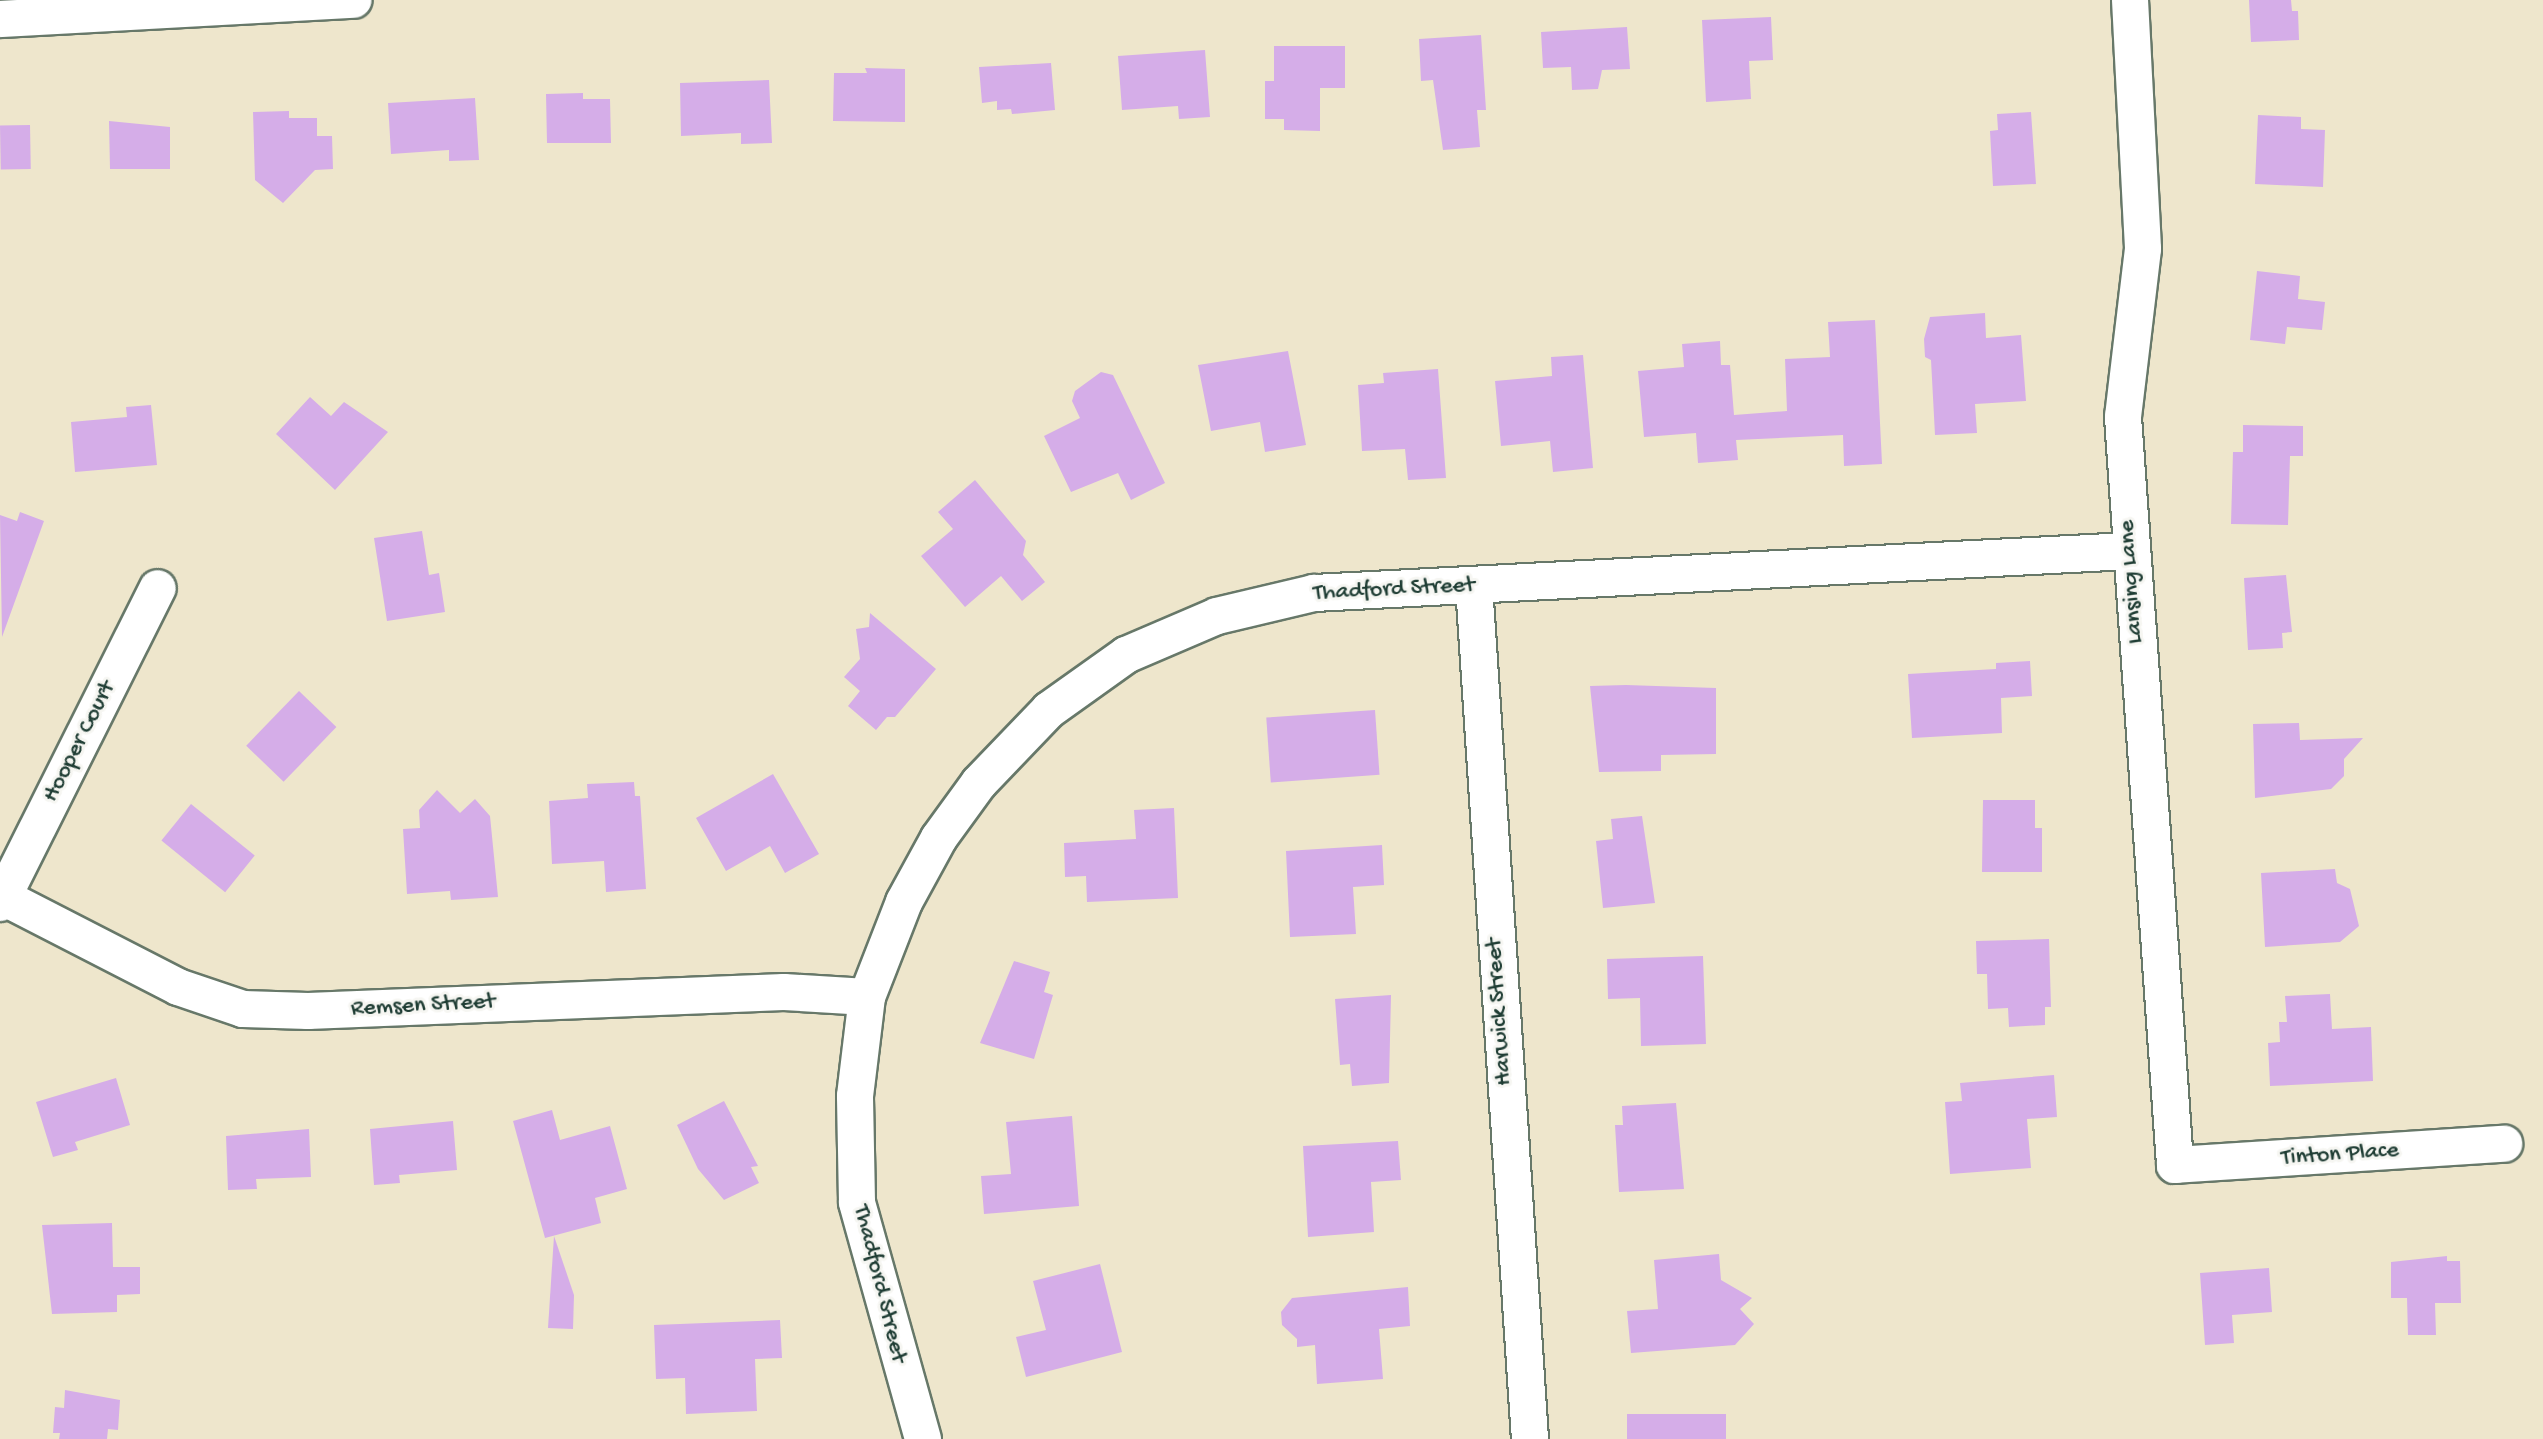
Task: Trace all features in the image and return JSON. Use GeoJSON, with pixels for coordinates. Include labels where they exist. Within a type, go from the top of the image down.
{"type":"FeatureCollection","features":[{"type":"Feature","properties":{"kind":"street"},"geometry":{"type":"LineString","coordinates":[[0,19],[353,0]]}},
{"type":"Feature","properties":{"kind":"street","name":"Lansing Lane"},"geometry":{"type":"LineString","coordinates":[[2130,0],[2143,249],[2123,417],[2129,551],[2175,1165]]}},
{"type":"Feature","properties":{"kind":"street","name":"Thadford Street"},"geometry":{"type":"LineString","coordinates":[[923,1439],[857,1202],[855,1096],[867,997],[904,902],[939,838],[979,783],[1049,710],[1126,655],[1217,616],[1314,593],[2129,551]]}},
{"type":"Feature","properties":{"kind":"street","name":"Harwick Street"},"geometry":{"type":"LineString","coordinates":[[1474,585],[1530,1439]]}},
{"type":"Feature","properties":{"kind":"street","name":"Hooper Court"},"geometry":{"type":"LineString","coordinates":[[2,900],[158,588]]}},
{"type":"Feature","properties":{"kind":"street","name":"Remsen Street"},"geometry":{"type":"LineString","coordinates":[[2,900],[178,987],[243,1009],[308,1011],[784,992],[867,997]]}},
{"type":"Feature","properties":{"kind":"street","name":"Tinton Place"},"geometry":{"type":"LineString","coordinates":[[2175,1165],[2504,1144]]}},
{"type":"Feature","properties":{"kind":"building"},"geometry":{"type":"Polygon","coordinates":[[[2249,0],[2291,0],[2292,11],[2298,11],[2299,40],[2251,42],[2249,0]]]}},
{"type":"Feature","properties":{"kind":"building"},"geometry":{"type":"Polygon","coordinates":[[[1771,17],[1773,60],[1749,61],[1751,99],[1706,102],[1702,20],[1771,17]]]}},
{"type":"Feature","properties":{"kind":"building"},"geometry":{"type":"Polygon","coordinates":[[[1627,27],[1630,69],[1602,70],[1598,89],[1572,90],[1571,67],[1543,68],[1541,32],[1627,27]]]}},
{"type":"Feature","properties":{"kind":"building"},"geometry":{"type":"Polygon","coordinates":[[[1481,35],[1486,110],[1477,110],[1480,147],[1443,150],[1433,80],[1421,81],[1419,39],[1481,35]]]}},
{"type":"Feature","properties":{"kind":"building"},"geometry":{"type":"Polygon","coordinates":[[[1274,46],[1345,46],[1345,88],[1320,88],[1320,131],[1284,130],[1284,119],[1265,119],[1265,81],[1274,81],[1274,46]]]}},
{"type":"Feature","properties":{"kind":"building"},"geometry":{"type":"Polygon","coordinates":[[[1205,50],[1210,117],[1179,119],[1178,106],[1122,110],[1118,56],[1205,50]]]}},
{"type":"Feature","properties":{"kind":"building"},"geometry":{"type":"Polygon","coordinates":[[[1051,63],[1055,110],[1012,114],[1011,109],[997,110],[997,101],[982,103],[979,67],[1051,63]]]}},
{"type":"Feature","properties":{"kind":"building"},"geometry":{"type":"Polygon","coordinates":[[[865,68],[905,69],[905,122],[833,121],[834,73],[867,73],[865,68]]]}},
{"type":"Feature","properties":{"kind":"building"},"geometry":{"type":"Polygon","coordinates":[[[769,80],[772,143],[741,144],[741,133],[681,136],[680,83],[769,80]]]}},
{"type":"Feature","properties":{"kind":"building"},"geometry":{"type":"Polygon","coordinates":[[[583,93],[583,99],[610,99],[611,143],[547,143],[546,94],[583,93]]]}},
{"type":"Feature","properties":{"kind":"building"},"geometry":{"type":"Polygon","coordinates":[[[475,98],[479,160],[449,161],[449,150],[391,154],[388,103],[475,98]]]}},
{"type":"Feature","properties":{"kind":"building"},"geometry":{"type":"Polygon","coordinates":[[[289,111],[289,118],[317,118],[317,136],[332,136],[333,169],[315,170],[283,203],[255,180],[253,112],[289,111]]]}},
{"type":"Feature","properties":{"kind":"building"},"geometry":{"type":"Polygon","coordinates":[[[2031,112],[2036,184],[1993,186],[1990,131],[1998,130],[1997,114],[2031,112]]]}},
{"type":"Feature","properties":{"kind":"building"},"geometry":{"type":"Polygon","coordinates":[[[2258,115],[2301,117],[2301,129],[2325,130],[2323,187],[2255,184],[2258,115]]]}},
{"type":"Feature","properties":{"kind":"building"},"geometry":{"type":"Polygon","coordinates":[[[109,121],[170,127],[170,169],[110,169],[109,121]]]}},
{"type":"Feature","properties":{"kind":"building"},"geometry":{"type":"Polygon","coordinates":[[[30,125],[31,169],[1,170],[0,126],[30,125]]]}},
{"type":"Feature","properties":{"kind":"building"},"geometry":{"type":"Polygon","coordinates":[[[2257,271],[2300,276],[2298,299],[2325,302],[2322,330],[2287,327],[2285,344],[2250,340],[2257,271]]]}},
{"type":"Feature","properties":{"kind":"building"},"geometry":{"type":"Polygon","coordinates":[[[1985,313],[1986,338],[2021,335],[2026,401],[1975,404],[1977,433],[1935,435],[1931,360],[1925,357],[1924,339],[1930,317],[1985,313]]]}},
{"type":"Feature","properties":{"kind":"building"},"geometry":{"type":"Polygon","coordinates":[[[1875,320],[1882,464],[1844,466],[1843,435],[1736,440],[1738,460],[1698,463],[1696,433],[1644,437],[1638,371],[1684,367],[1682,344],[1720,341],[1721,365],[1730,365],[1734,415],[1787,411],[1785,359],[1830,357],[1828,322],[1875,320]]]}},
{"type":"Feature","properties":{"kind":"building"},"geometry":{"type":"Polygon","coordinates":[[[1288,351],[1306,445],[1265,452],[1260,422],[1211,431],[1198,365],[1288,351]]]}},
{"type":"Feature","properties":{"kind":"building"},"geometry":{"type":"Polygon","coordinates":[[[1583,355],[1593,468],[1553,472],[1550,441],[1501,446],[1495,381],[1552,376],[1551,357],[1583,355]]]}},
{"type":"Feature","properties":{"kind":"building"},"geometry":{"type":"Polygon","coordinates":[[[1438,369],[1446,478],[1408,480],[1405,449],[1362,451],[1358,385],[1384,383],[1383,373],[1438,369]]]}},
{"type":"Feature","properties":{"kind":"building"},"geometry":{"type":"Polygon","coordinates":[[[1101,372],[1113,375],[1165,483],[1131,500],[1118,473],[1071,492],[1044,436],[1080,418],[1072,401],[1075,391],[1101,372]]]}},
{"type":"Feature","properties":{"kind":"building"},"geometry":{"type":"Polygon","coordinates":[[[310,397],[331,416],[344,402],[388,432],[335,490],[276,434],[310,397]]]}},
{"type":"Feature","properties":{"kind":"building"},"geometry":{"type":"Polygon","coordinates":[[[151,405],[157,465],[75,472],[71,422],[127,417],[126,407],[151,405]]]}},
{"type":"Feature","properties":{"kind":"building"},"geometry":{"type":"Polygon","coordinates":[[[2243,425],[2303,426],[2303,456],[2290,456],[2288,525],[2231,524],[2233,452],[2243,452],[2243,425]]]}},
{"type":"Feature","properties":{"kind":"building"},"geometry":{"type":"Polygon","coordinates":[[[975,480],[1026,541],[1023,555],[1045,582],[1022,601],[1001,576],[965,607],[921,556],[953,529],[938,512],[975,480]]]}},
{"type":"Feature","properties":{"kind":"building"},"geometry":{"type":"Polygon","coordinates":[[[20,512],[44,521],[2,637],[0,515],[17,521],[20,512]]]}},
{"type":"Feature","properties":{"kind":"building"},"geometry":{"type":"Polygon","coordinates":[[[422,531],[429,575],[439,573],[445,612],[387,621],[374,538],[422,531]]]}},
{"type":"Feature","properties":{"kind":"building"},"geometry":{"type":"Polygon","coordinates":[[[2286,575],[2292,632],[2282,633],[2283,648],[2248,650],[2244,578],[2286,575]]]}},
{"type":"Feature","properties":{"kind":"building"},"geometry":{"type":"Polygon","coordinates":[[[870,613],[936,669],[895,717],[887,717],[876,730],[848,706],[860,691],[844,677],[860,659],[856,629],[869,627],[870,613]]]}},
{"type":"Feature","properties":{"kind":"building"},"geometry":{"type":"Polygon","coordinates":[[[2030,661],[2032,696],[2001,698],[2002,733],[1912,738],[1908,674],[1996,669],[1996,663],[2030,661]]]}},
{"type":"Feature","properties":{"kind":"building"},"geometry":{"type":"Polygon","coordinates":[[[1590,686],[1716,688],[1716,754],[1661,755],[1661,771],[1599,772],[1590,686]]]}},
{"type":"Feature","properties":{"kind":"building"},"geometry":{"type":"Polygon","coordinates":[[[299,691],[336,727],[284,782],[246,746],[299,691]]]}},
{"type":"Feature","properties":{"kind":"building"},"geometry":{"type":"Polygon","coordinates":[[[1375,710],[1380,775],[1271,782],[1266,718],[1375,710]]]}},
{"type":"Feature","properties":{"kind":"building"},"geometry":{"type":"Polygon","coordinates":[[[2299,723],[2300,740],[2363,738],[2344,759],[2344,776],[2331,789],[2255,798],[2253,724],[2299,723]]]}},
{"type":"Feature","properties":{"kind":"building"},"geometry":{"type":"Polygon","coordinates":[[[773,774],[819,854],[785,873],[770,846],[726,871],[696,818],[773,774]]]}},
{"type":"Feature","properties":{"kind":"building"},"geometry":{"type":"Polygon","coordinates":[[[634,782],[635,796],[640,796],[646,889],[606,892],[604,861],[552,864],[549,801],[588,798],[587,784],[634,782]]]}},
{"type":"Feature","properties":{"kind":"building"},"geometry":{"type":"Polygon","coordinates":[[[437,790],[460,813],[475,799],[490,816],[498,897],[451,900],[450,891],[407,894],[403,829],[420,828],[419,810],[437,790]]]}},
{"type":"Feature","properties":{"kind":"building"},"geometry":{"type":"Polygon","coordinates":[[[1983,800],[2035,800],[2035,828],[2042,828],[2042,872],[1982,872],[1983,800]]]}},
{"type":"Feature","properties":{"kind":"building"},"geometry":{"type":"Polygon","coordinates":[[[191,804],[255,856],[225,892],[161,841],[191,804]]]}},
{"type":"Feature","properties":{"kind":"building"},"geometry":{"type":"Polygon","coordinates":[[[1174,808],[1178,898],[1087,902],[1086,876],[1065,877],[1064,843],[1136,839],[1134,810],[1174,808]]]}},
{"type":"Feature","properties":{"kind":"building"},"geometry":{"type":"Polygon","coordinates":[[[1642,816],[1655,903],[1603,908],[1596,841],[1613,839],[1611,819],[1642,816]]]}},
{"type":"Feature","properties":{"kind":"building"},"geometry":{"type":"Polygon","coordinates":[[[1382,845],[1384,885],[1353,887],[1356,934],[1290,937],[1286,851],[1382,845]]]}},
{"type":"Feature","properties":{"kind":"building"},"geometry":{"type":"Polygon","coordinates":[[[2335,869],[2337,883],[2350,889],[2359,926],[2340,942],[2265,947],[2261,873],[2335,869]]]}},
{"type":"Feature","properties":{"kind":"building"},"geometry":{"type":"Polygon","coordinates":[[[2049,939],[2051,1007],[2045,1007],[2045,1025],[2009,1027],[2008,1008],[1988,1009],[1987,974],[1977,974],[1976,941],[2049,939]]]}},
{"type":"Feature","properties":{"kind":"building"},"geometry":{"type":"Polygon","coordinates":[[[1703,956],[1706,1044],[1641,1046],[1640,998],[1608,999],[1607,959],[1703,956]]]}},
{"type":"Feature","properties":{"kind":"building"},"geometry":{"type":"Polygon","coordinates":[[[1014,961],[1050,972],[1044,992],[1053,995],[1034,1059],[980,1043],[1014,961]]]}},
{"type":"Feature","properties":{"kind":"building"},"geometry":{"type":"Polygon","coordinates":[[[2330,994],[2332,1029],[2371,1027],[2373,1081],[2270,1086],[2268,1043],[2280,1042],[2279,1022],[2287,1022],[2285,996],[2330,994]]]}},
{"type":"Feature","properties":{"kind":"building"},"geometry":{"type":"Polygon","coordinates":[[[1391,995],[1389,1083],[1352,1086],[1350,1064],[1340,1065],[1335,999],[1391,995]]]}},
{"type":"Feature","properties":{"kind":"building"},"geometry":{"type":"Polygon","coordinates":[[[2054,1075],[2057,1117],[2027,1119],[2031,1168],[1950,1174],[1945,1102],[1962,1101],[1960,1083],[2054,1075]]]}},
{"type":"Feature","properties":{"kind":"building"},"geometry":{"type":"Polygon","coordinates":[[[116,1078],[130,1125],[75,1142],[78,1150],[53,1157],[36,1102],[116,1078]]]}},
{"type":"Feature","properties":{"kind":"building"},"geometry":{"type":"Polygon","coordinates":[[[724,1101],[758,1166],[751,1167],[759,1183],[724,1200],[698,1169],[677,1125],[724,1101]]]}},
{"type":"Feature","properties":{"kind":"building"},"geometry":{"type":"Polygon","coordinates":[[[1676,1103],[1684,1189],[1619,1192],[1615,1125],[1623,1125],[1622,1106],[1676,1103]]]}},
{"type":"Feature","properties":{"kind":"building"},"geometry":{"type":"Polygon","coordinates":[[[552,1110],[560,1140],[610,1126],[627,1189],[595,1198],[601,1223],[545,1238],[513,1121],[552,1110]]]}},
{"type":"Feature","properties":{"kind":"building"},"geometry":{"type":"Polygon","coordinates":[[[1072,1116],[1079,1206],[984,1214],[981,1176],[1011,1174],[1006,1122],[1072,1116]]]}},
{"type":"Feature","properties":{"kind":"building"},"geometry":{"type":"Polygon","coordinates":[[[453,1121],[457,1170],[399,1175],[400,1183],[374,1185],[370,1129],[453,1121]]]}},
{"type":"Feature","properties":{"kind":"building"},"geometry":{"type":"Polygon","coordinates":[[[309,1129],[311,1177],[256,1179],[257,1189],[228,1190],[226,1136],[309,1129]]]}},
{"type":"Feature","properties":{"kind":"building"},"geometry":{"type":"Polygon","coordinates":[[[1398,1141],[1401,1180],[1371,1182],[1374,1232],[1308,1237],[1303,1146],[1398,1141]]]}},
{"type":"Feature","properties":{"kind":"building"},"geometry":{"type":"Polygon","coordinates":[[[112,1223],[113,1267],[140,1267],[140,1294],[117,1295],[117,1312],[52,1314],[42,1225],[112,1223]]]}},
{"type":"Feature","properties":{"kind":"building"},"geometry":{"type":"Polygon","coordinates":[[[554,1236],[574,1295],[573,1329],[548,1328],[554,1236]]]}},
{"type":"Feature","properties":{"kind":"building"},"geometry":{"type":"Polygon","coordinates":[[[1719,1254],[1721,1280],[1752,1298],[1740,1309],[1754,1324],[1735,1345],[1631,1353],[1627,1311],[1658,1309],[1654,1260],[1719,1254]]]}},
{"type":"Feature","properties":{"kind":"building"},"geometry":{"type":"Polygon","coordinates":[[[2447,1256],[2447,1261],[2460,1261],[2461,1303],[2435,1303],[2436,1335],[2408,1335],[2407,1298],[2391,1298],[2391,1262],[2447,1256]]]}},
{"type":"Feature","properties":{"kind":"building"},"geometry":{"type":"Polygon","coordinates":[[[1100,1264],[1122,1352],[1026,1377],[1016,1337],[1046,1330],[1033,1281],[1100,1264]]]}},
{"type":"Feature","properties":{"kind":"building"},"geometry":{"type":"Polygon","coordinates":[[[2269,1268],[2272,1312],[2232,1315],[2234,1343],[2205,1345],[2200,1273],[2269,1268]]]}},
{"type":"Feature","properties":{"kind":"building"},"geometry":{"type":"Polygon","coordinates":[[[1408,1287],[1410,1326],[1379,1329],[1383,1379],[1317,1384],[1315,1345],[1297,1347],[1297,1339],[1282,1325],[1281,1312],[1292,1298],[1408,1287]]]}},
{"type":"Feature","properties":{"kind":"building"},"geometry":{"type":"Polygon","coordinates":[[[780,1320],[782,1358],[755,1359],[757,1411],[686,1414],[685,1378],[656,1379],[654,1325],[780,1320]]]}},
{"type":"Feature","properties":{"kind":"building"},"geometry":{"type":"Polygon","coordinates":[[[65,1390],[120,1400],[118,1430],[108,1429],[107,1439],[59,1439],[60,1433],[53,1433],[55,1407],[64,1408],[65,1390]]]}},
{"type":"Feature","properties":{"kind":"building"},"geometry":{"type":"Polygon","coordinates":[[[1627,1414],[1726,1414],[1726,1439],[1627,1439],[1627,1414]]]}}]}
